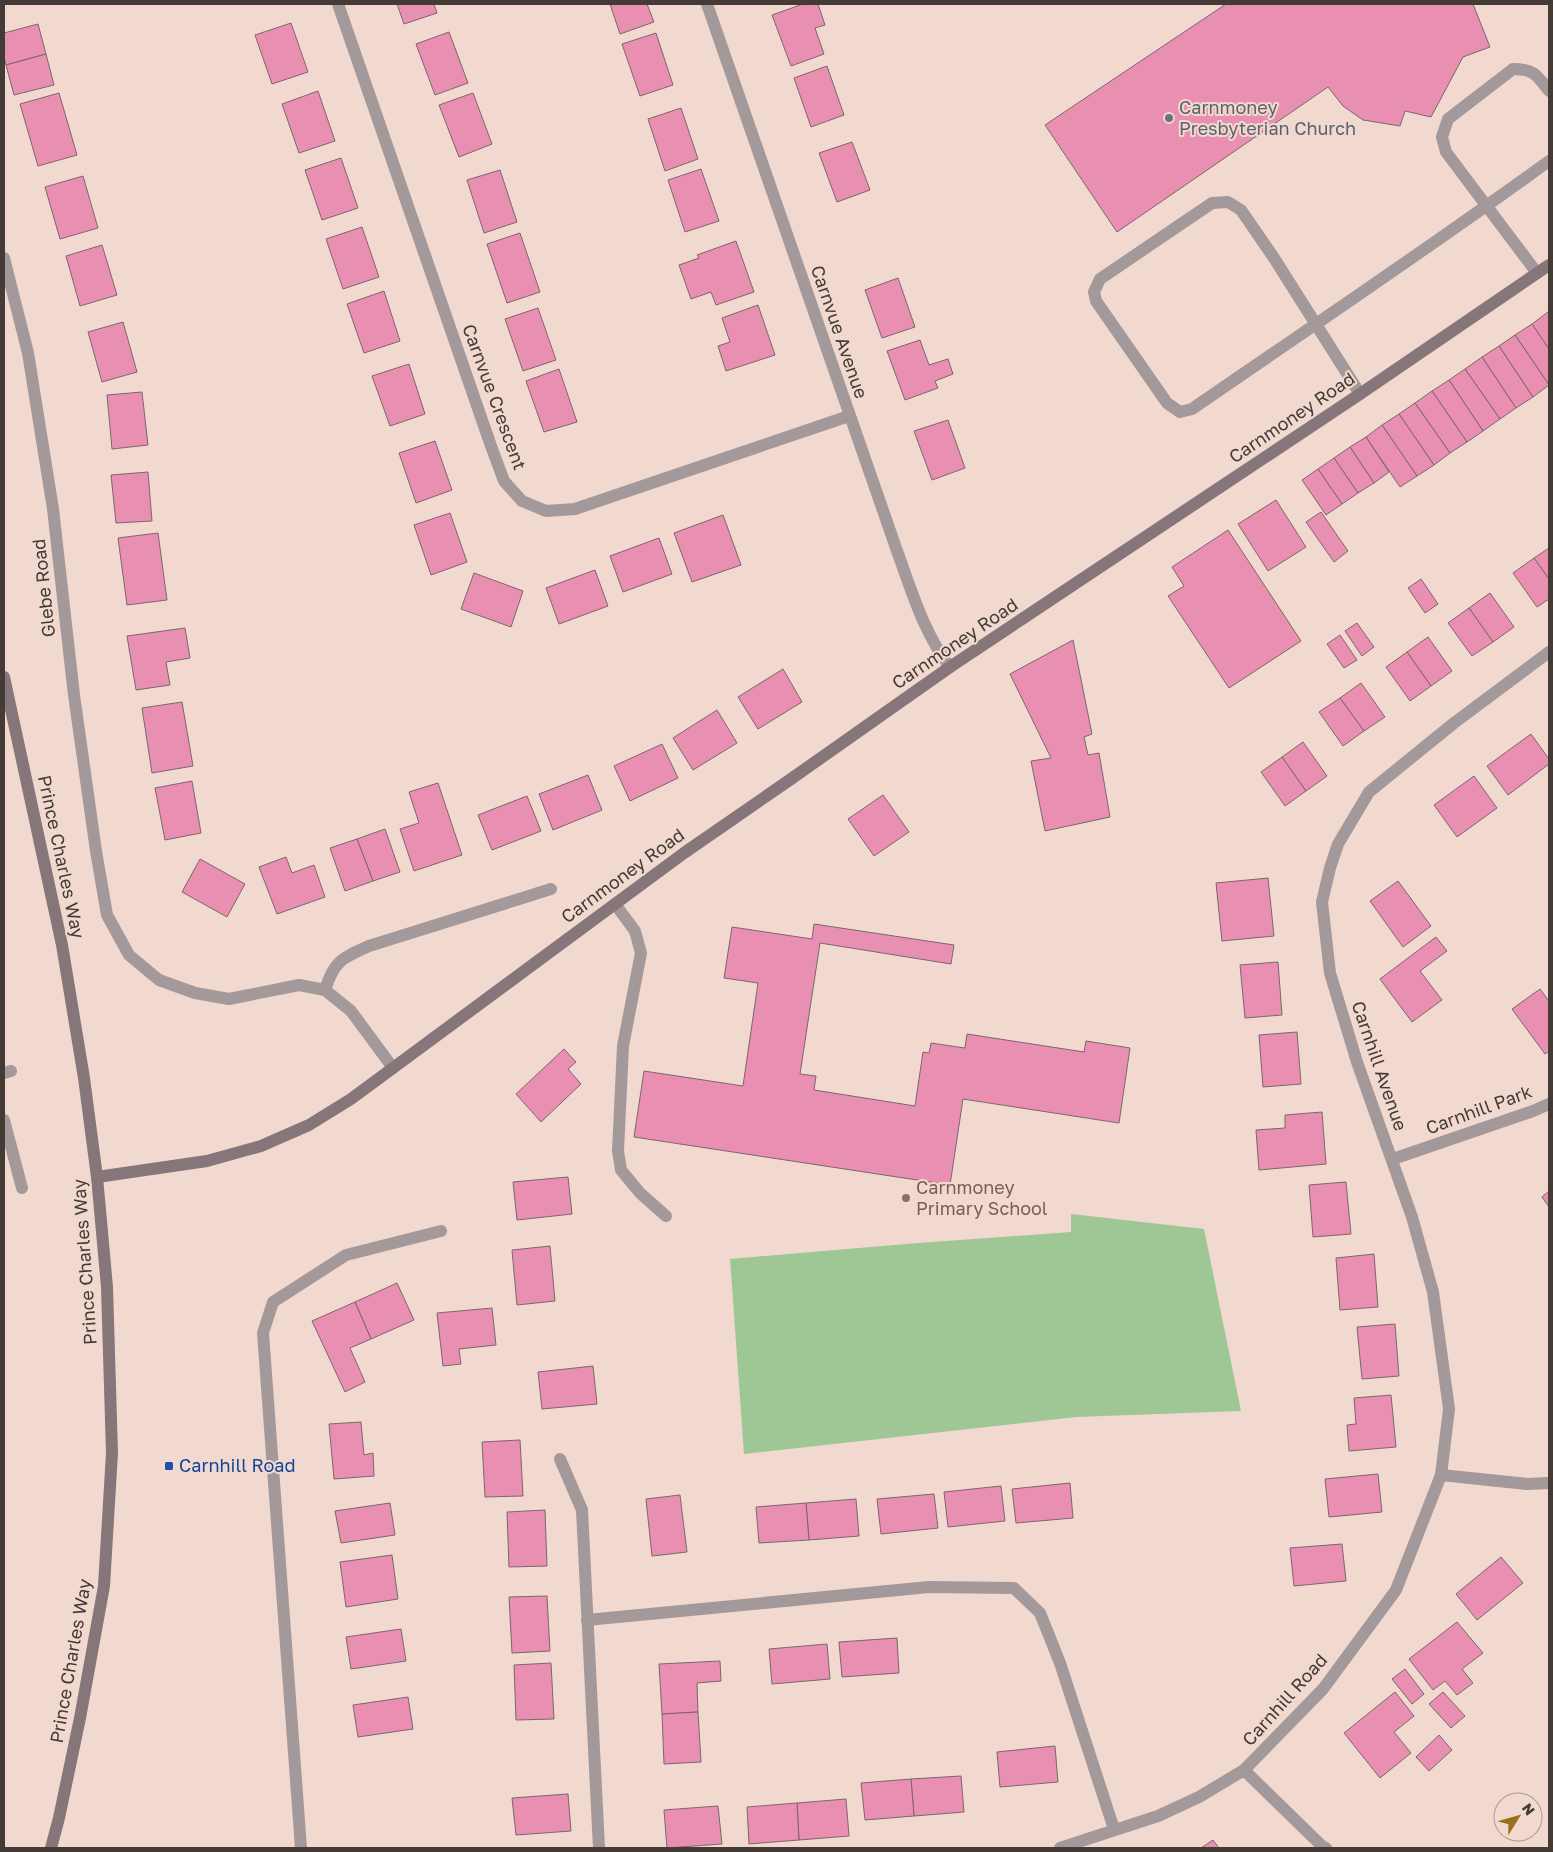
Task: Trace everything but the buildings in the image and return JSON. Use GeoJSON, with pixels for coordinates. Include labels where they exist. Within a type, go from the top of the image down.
{"type":"FeatureCollection","features":[{"type":"Feature","properties":{"kind":"street","name":"Carnvue Crescent"},"geometry":{"type":"LineString","coordinates":[[338,4],[491,446],[504,481],[522,501],[546,511],[575,509],[849,416]]}},
{"type":"Feature","properties":{"kind":"street","name":"Carnvue Avenue"},"geometry":{"type":"LineString","coordinates":[[707,4],[896,548],[927,630],[939,653],[950,667]]}},
{"type":"Feature","properties":{"kind":"street"},"geometry":{"type":"LineString","coordinates":[[1537,273],[1446,152],[1442,137],[1448,119],[1513,69],[1526,69],[1539,78],[1549,91]]}},
{"type":"Feature","properties":{"kind":"street"},"geometry":{"type":"LineString","coordinates":[[1360,394],[1316,323],[1241,210],[1228,202],[1212,203],[1100,279],[1094,292],[1096,301],[1167,403],[1180,412],[1192,409],[1316,323],[1487,206],[1549,161]]}},
{"type":"Feature","properties":{"kind":"street","name":"Glebe Road"},"geometry":{"type":"LineString","coordinates":[[4,258],[30,362],[53,509],[74,695],[107,915],[129,955],[159,980],[195,993],[229,999],[298,985],[325,990]]}},
{"type":"Feature","properties":{"kind":"street","name":"Carnmoney Road"},"geometry":{"type":"LineString","coordinates":[[96,1176],[207,1161],[261,1146],[309,1125],[351,1099],[684,853],[950,667],[1360,394],[1549,265]]}},
{"type":"Feature","properties":{"kind":"street","name":"Carnhill Avenue"},"geometry":{"type":"LineString","coordinates":[[1441,1475],[1449,1409],[1433,1292],[1412,1217],[1357,1062],[1330,973],[1322,902],[1338,844],[1369,792],[1454,723],[1549,652]]}},
{"type":"Feature","properties":{"kind":"street","name":"Prince Charles Way"},"geometry":{"type":"LineString","coordinates":[[4,677],[62,945],[81,1058],[96,1176],[107,1287],[112,1452],[104,1586],[80,1718],[59,1818],[50,1848]]}},
{"type":"Feature","properties":{"kind":"street","name":"Carnmoney Road"},"geometry":{"type":"LineString","coordinates":[[325,990],[330,972],[345,957],[353,953],[369,946],[551,889]]}},
{"type":"Feature","properties":{"kind":"street"},"geometry":{"type":"LineString","coordinates":[[615,904],[635,930],[642,952],[623,1046],[619,1161],[621,1170],[640,1193],[666,1216]]}},
{"type":"Feature","properties":{"kind":"street"},"geometry":{"type":"LineString","coordinates":[[325,990],[351,1011],[393,1068]]}},
{"type":"Feature","properties":{"kind":"street","name":"Carnhill Park"},"geometry":{"type":"LineString","coordinates":[[1393,1159],[1549,1104]]}},
{"type":"Feature","properties":{"kind":"street"},"geometry":{"type":"LineString","coordinates":[[4,1120],[22,1188]]}},
{"type":"Feature","properties":{"kind":"street"},"geometry":{"type":"LineString","coordinates":[[301,1848],[263,1333],[273,1302],[346,1255],[441,1231]]}},
{"type":"Feature","properties":{"kind":"street"},"geometry":{"type":"LineString","coordinates":[[560,1459],[582,1510],[599,1848]]}},
{"type":"Feature","properties":{"kind":"street"},"geometry":{"type":"LineString","coordinates":[[1441,1475],[1527,1484],[1549,1483]]}},
{"type":"Feature","properties":{"kind":"street","name":"Carnhill Road"},"geometry":{"type":"LineString","coordinates":[[1060,1848],[1158,1816],[1199,1797],[1244,1770],[1323,1689],[1396,1590],[1441,1475]]}},
{"type":"Feature","properties":{"kind":"street"},"geometry":{"type":"LineString","coordinates":[[587,1620],[929,1587],[1014,1588],[1040,1613],[1060,1663],[1114,1829]]}},
{"type":"Feature","properties":{"kind":"street"},"geometry":{"type":"LineString","coordinates":[[1244,1770],[1326,1848]]}},
{"type":"Feature","properties":{"kind":"green space"},"geometry":{"type":"Polygon","coordinates":[[[1071,1214],[1204,1229],[1241,1411],[1076,1417],[744,1454],[730,1259],[1071,1232],[1071,1214]]]}},
{"type":"Feature","properties":{"kind":"place","name":"Carnmoney Presbyterian Church"},"geometry":{"type":"Point","coordinates":[1169,118]}},
{"type":"Feature","properties":{"kind":"place","name":"Carnmoney Primary School"},"geometry":{"type":"Point","coordinates":[906,1198]}},
{"type":"Feature","properties":{"kind":"place","name":"Carnhill Road"},"geometry":{"type":"Point","coordinates":[169,1466]}}]}
